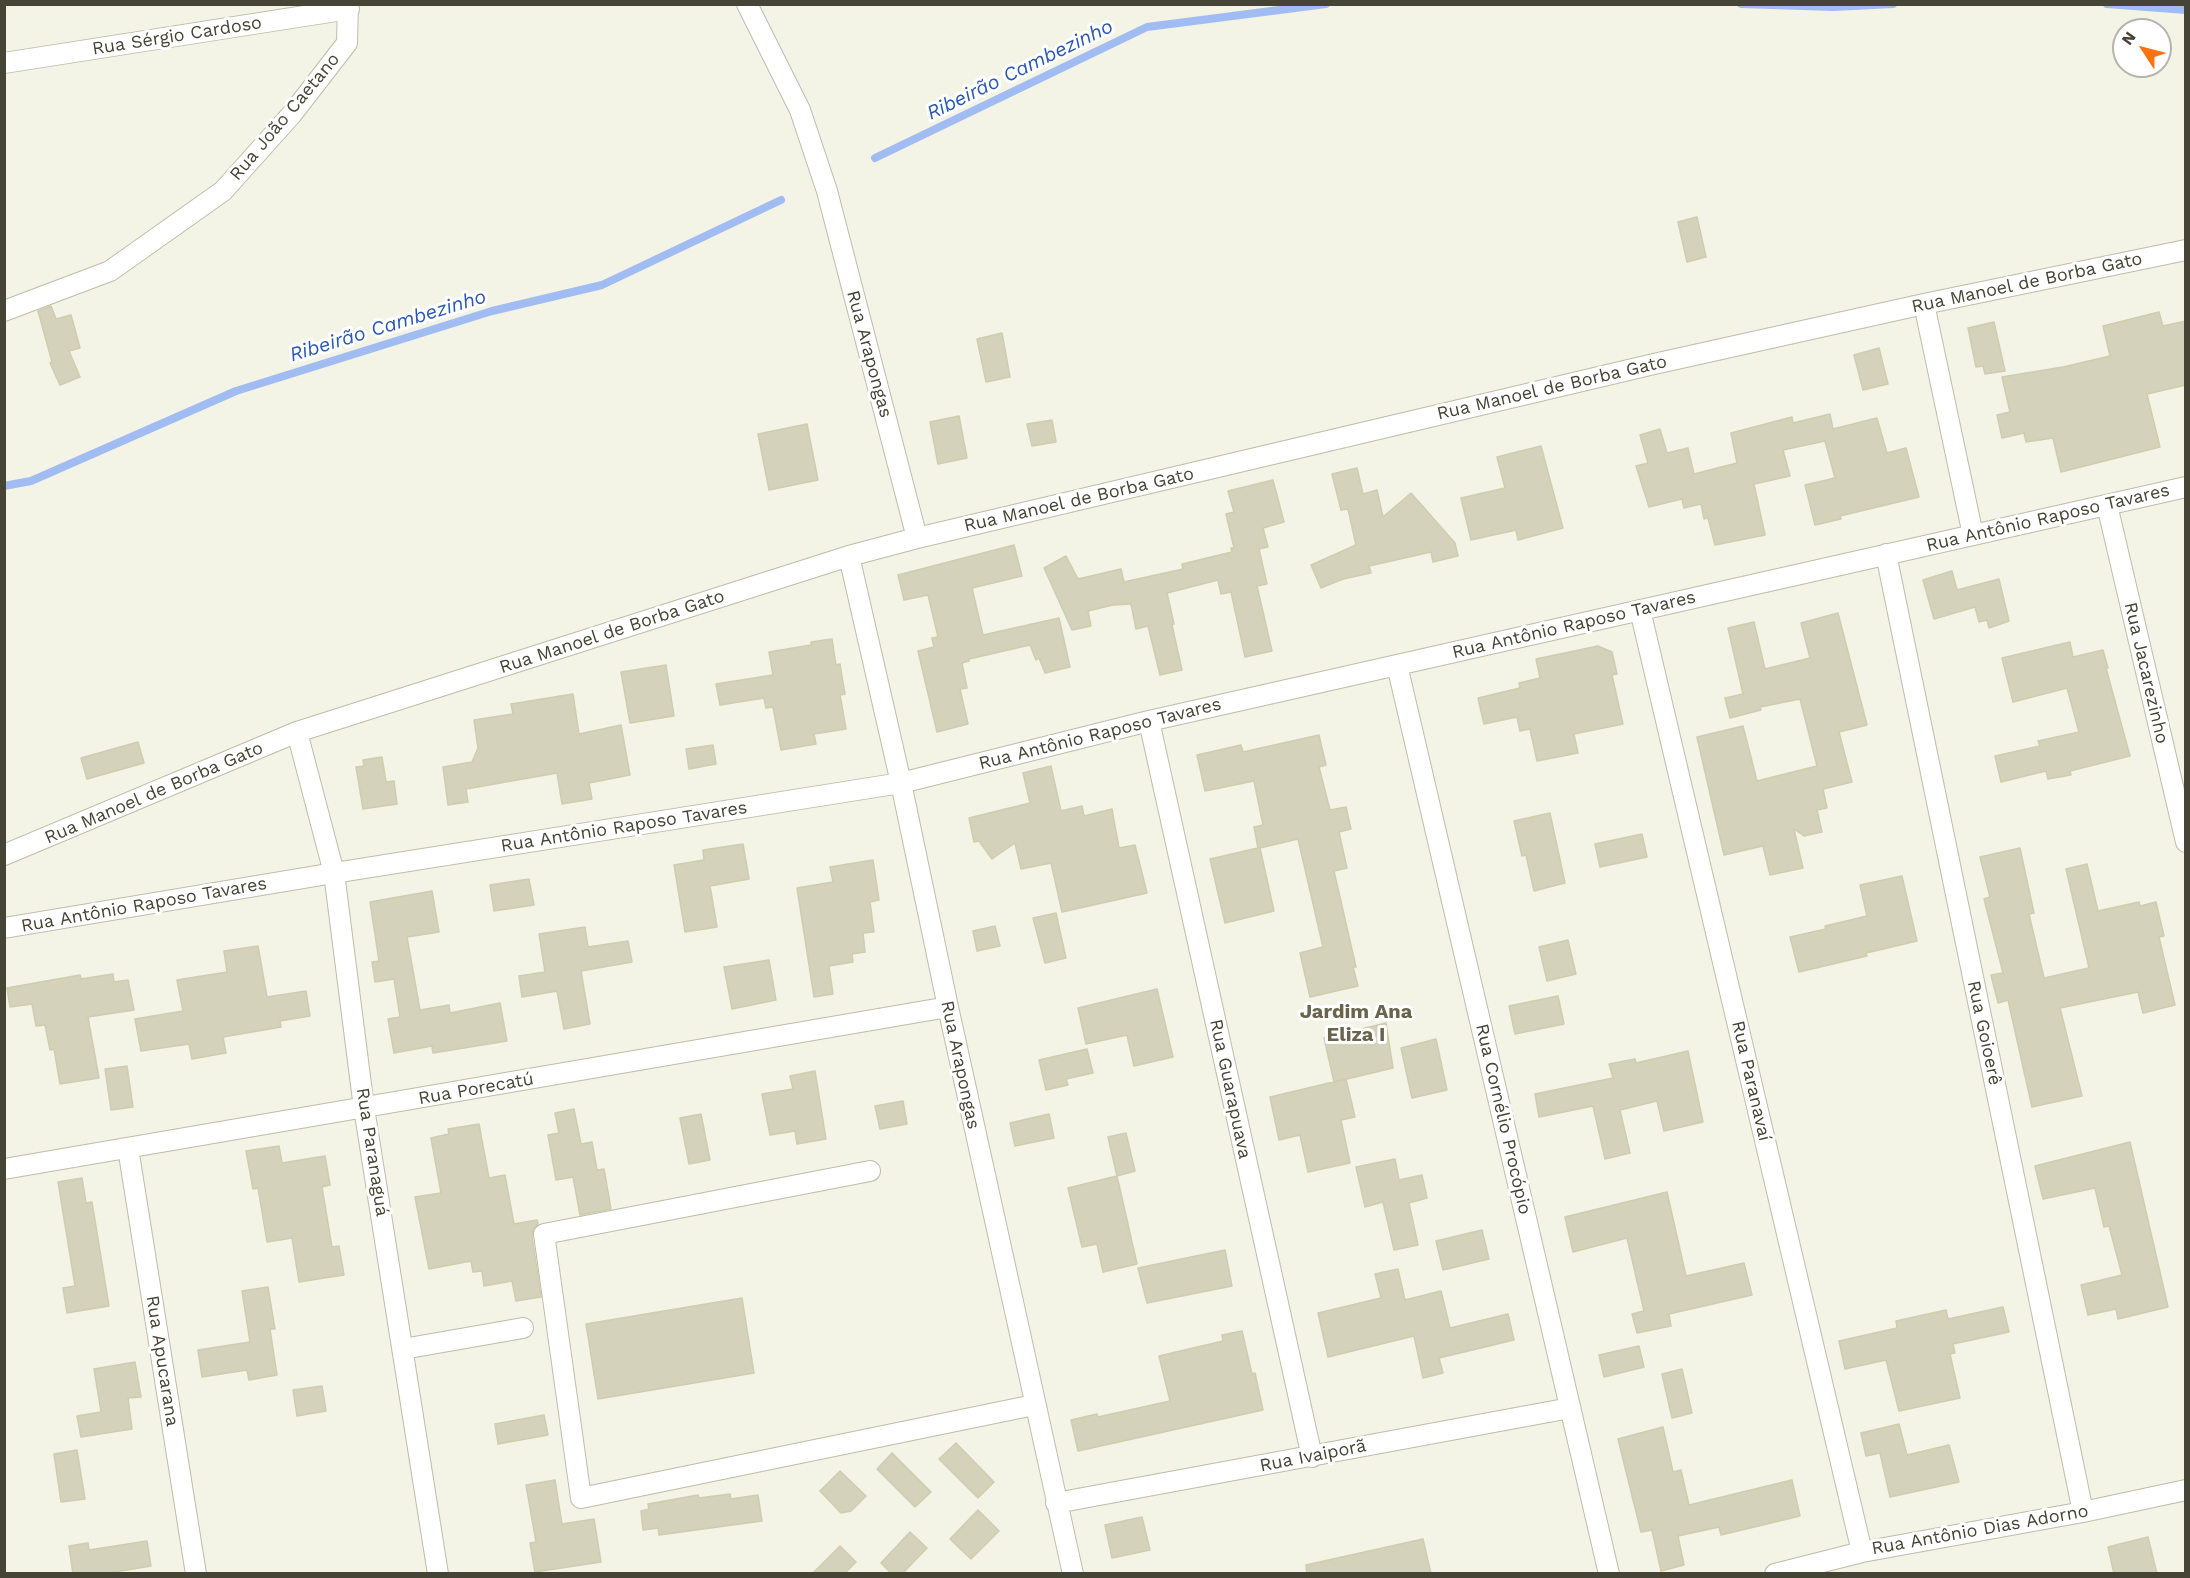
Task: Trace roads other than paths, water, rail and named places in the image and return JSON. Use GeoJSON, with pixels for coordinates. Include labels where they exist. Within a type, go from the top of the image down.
{"type":"FeatureCollection","features":[{"type":"Feature","properties":{"kind":"street","name":"Rua Arapongas"},"geometry":{"type":"LineString","coordinates":[[747,4],[800,110],[820,171],[917,538]]}},
{"type":"Feature","properties":{"kind":"street","name":"Rua Sérgio Cardoso"},"geometry":{"type":"LineString","coordinates":[[4,63],[349,7]]}},
{"type":"Feature","properties":{"kind":"street","name":"Rua João Caetano"},"geometry":{"type":"LineString","coordinates":[[4,311],[110,271],[223,191],[292,114],[346,43],[349,7]]}},
{"type":"Feature","properties":{"kind":"street","name":"Rua Manoel de Borba Gato"},"geometry":{"type":"LineString","coordinates":[[4,855],[297,732],[849,556],[1654,364],[1924,304],[2186,250]]}},
{"type":"Feature","properties":{"kind":"street"},"geometry":{"type":"LineString","coordinates":[[1924,304],[1973,535]]}},
{"type":"Feature","properties":{"kind":"street","name":"Rua Antônio Raposo Tavares"},"geometry":{"type":"LineString","coordinates":[[4,928],[901,783],[1149,721],[2186,487]]}},
{"type":"Feature","properties":{"kind":"street","name":"Rua Jacarezinho"},"geometry":{"type":"LineString","coordinates":[[2107,505],[2186,842]]}},
{"type":"Feature","properties":{"kind":"street","name":"Rua Goioerê"},"geometry":{"type":"LineString","coordinates":[[1886,554],[2083,1512]]}},
{"type":"Feature","properties":{"kind":"street","name":"Rua Arapongas"},"geometry":{"type":"LineString","coordinates":[[849,556],[901,783],[1034,1405],[1073,1574]]}},
{"type":"Feature","properties":{"kind":"street","name":"Rua Paranavaí"},"geometry":{"type":"LineString","coordinates":[[1640,610],[1862,1552]]}},
{"type":"Feature","properties":{"kind":"street","name":"Rua Cornélio Procópio"},"geometry":{"type":"LineString","coordinates":[[1397,665],[1609,1574]]}},
{"type":"Feature","properties":{"kind":"street","name":"Rua Guarapuava"},"geometry":{"type":"LineString","coordinates":[[1149,721],[1312,1457]]}},
{"type":"Feature","properties":{"kind":"street","name":"Rua Paranaguá"},"geometry":{"type":"LineString","coordinates":[[297,732],[334,873],[364,1108],[438,1574]]}},
{"type":"Feature","properties":{"kind":"street","name":"Rua Porecatú"},"geometry":{"type":"LineString","coordinates":[[4,1169],[948,1007]]}},
{"type":"Feature","properties":{"kind":"street","name":"Rua Apucarana"},"geometry":{"type":"LineString","coordinates":[[128,1148],[196,1574]]}},
{"type":"Feature","properties":{"kind":"street"},"geometry":{"type":"LineString","coordinates":[[870,1171],[544,1234],[581,1498],[1034,1405]]}},
{"type":"Feature","properties":{"kind":"street"},"geometry":{"type":"LineString","coordinates":[[403,1348],[523,1328]]}},
{"type":"Feature","properties":{"kind":"street","name":"Rua Ivaiporã"},"geometry":{"type":"LineString","coordinates":[[1056,1503],[1570,1408]]}},
{"type":"Feature","properties":{"kind":"street","name":"Rua Antônio Dias Adorno"},"geometry":{"type":"LineString","coordinates":[[1775,1574],[1862,1552],[2083,1512],[2186,1490]]}},
{"type":"Feature","properties":{"kind":"waterway","name":"Ribeirão Cambezinho"},"geometry":{"type":"LineString","coordinates":[[875,158],[1147,27],[1326,4]]}},
{"type":"Feature","properties":{"kind":"waterway","name":"Ribeirão Cambezinho"},"geometry":{"type":"LineString","coordinates":[[1741,4],[1833,7],[1893,4]]}},
{"type":"Feature","properties":{"kind":"waterway","name":"Ribeirão Cambezinho"},"geometry":{"type":"LineString","coordinates":[[2107,4],[2186,10]]}},
{"type":"Feature","properties":{"kind":"waterway","name":"Ribeirão Cambezinho"},"geometry":{"type":"LineString","coordinates":[[4,486],[31,481],[236,391],[492,311],[602,285],[781,200]]}},
{"type":"Feature","properties":{"kind":"district","name":"Jardim Ana Eliza I"},"geometry":{"type":"Point","coordinates":[1356,1024]}}]}
